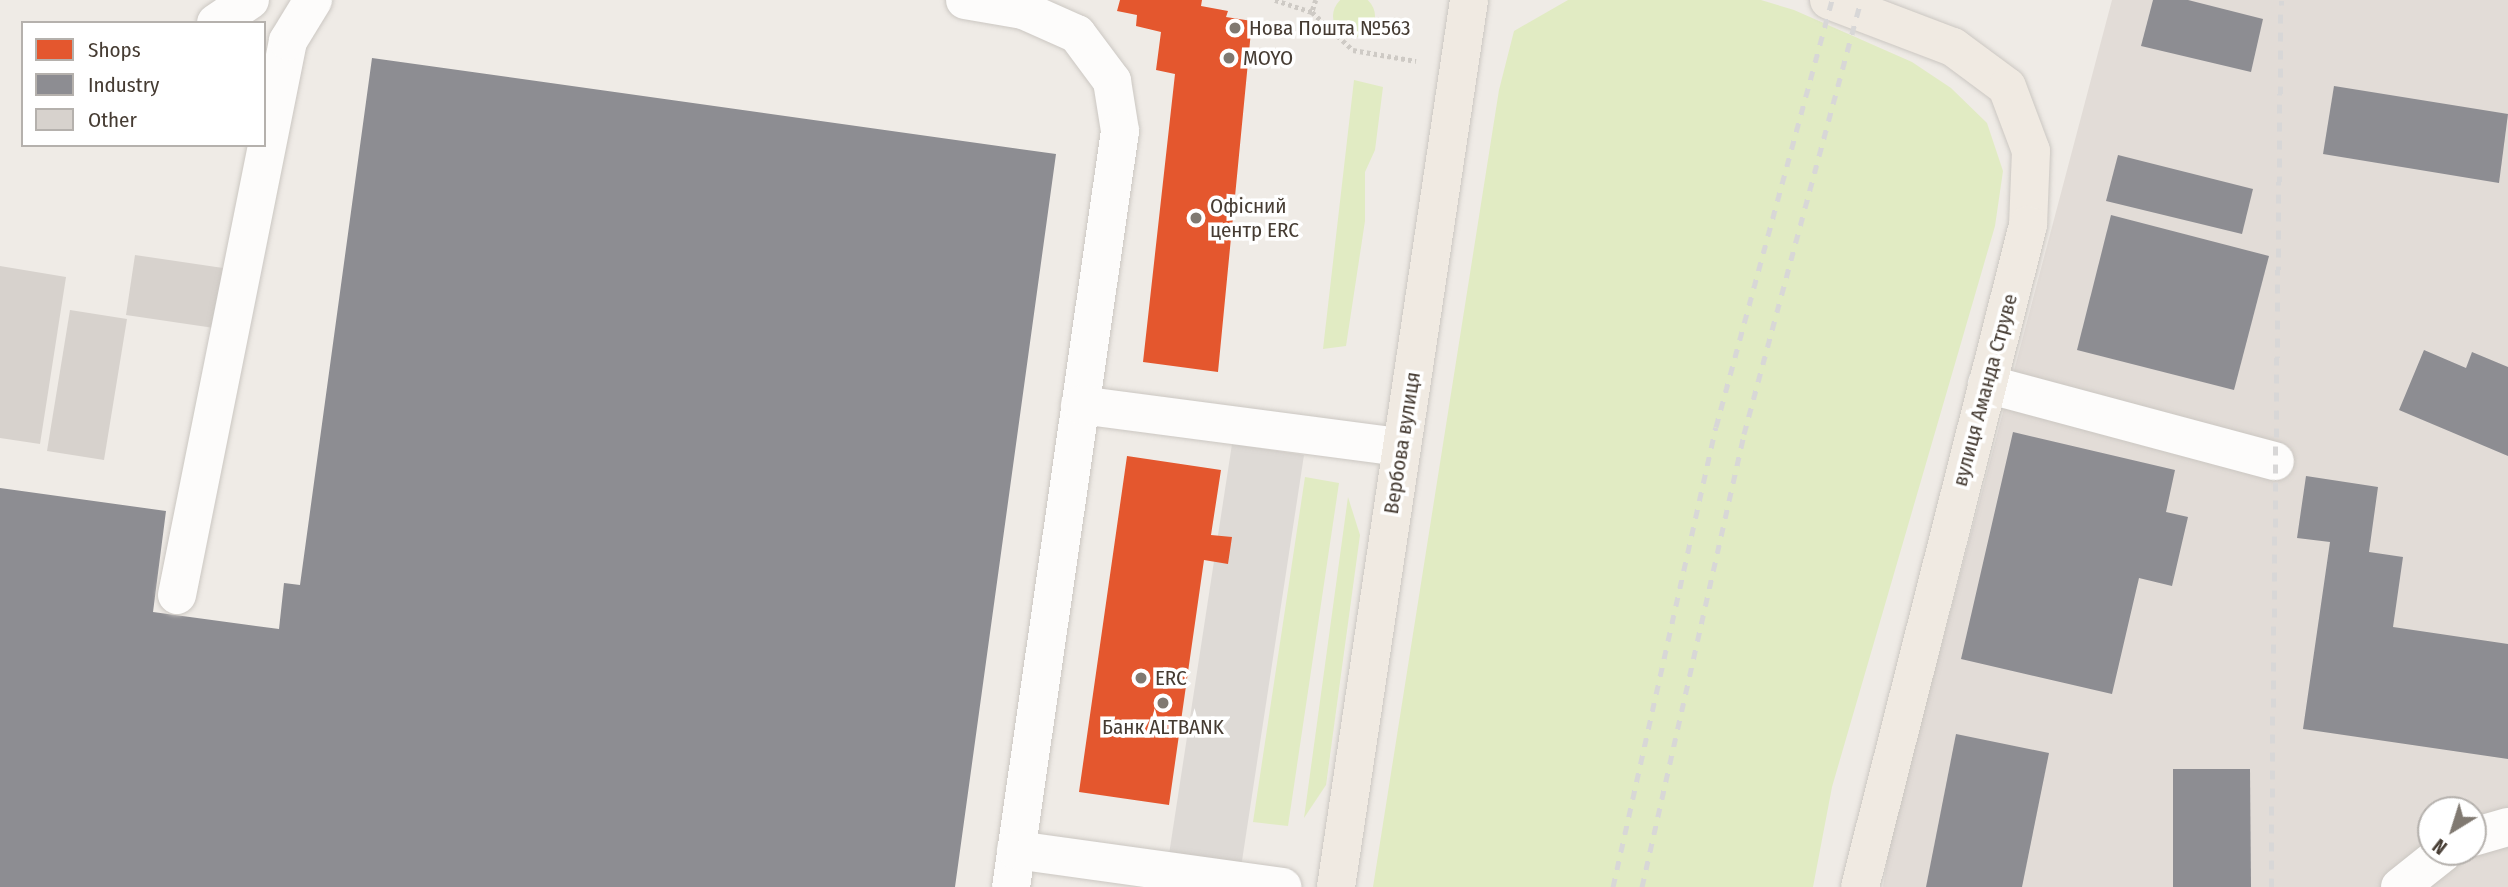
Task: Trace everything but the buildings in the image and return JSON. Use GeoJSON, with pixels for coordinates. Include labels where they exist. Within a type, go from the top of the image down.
{"type":"FeatureCollection","features":[{"type":"Feature","properties":{"kind":"main road","name":"Вербова вулиця"},"geometry":{"type":"LineString","coordinates":[[1336,887],[1469,0]]}},
{"type":"Feature","properties":{"kind":"main road","name":"вулиця Аманда Струве"},"geometry":{"type":"LineString","coordinates":[[1829,0],[1953,47],[2007,87],[2031,151],[2028,225],[1860,887]]}},
{"type":"Feature","properties":{"kind":"lane"},"geometry":{"type":"LineString","coordinates":[[219,21],[250,0]]}},
{"type":"Feature","properties":{"kind":"lane"},"geometry":{"type":"LineString","coordinates":[[177,595],[288,41],[313,0]]}},
{"type":"Feature","properties":{"kind":"lane"},"geometry":{"type":"LineString","coordinates":[[965,0],[1023,10],[1077,34],[1112,81],[1119,131],[1011,887]]}},
{"type":"Feature","properties":{"kind":"lane"},"geometry":{"type":"LineString","coordinates":[[1987,384],[2275,461]]}},
{"type":"Feature","properties":{"kind":"lane"},"geometry":{"type":"LineString","coordinates":[[1080,405],[1401,447]]}},
{"type":"Feature","properties":{"kind":"lane"},"geometry":{"type":"LineString","coordinates":[[2487,833],[2508,827]]}},
{"type":"Feature","properties":{"kind":"lane"},"geometry":{"type":"LineString","coordinates":[[1016,850],[1282,887]]}},
{"type":"Feature","properties":{"kind":"lane"},"geometry":{"type":"LineString","coordinates":[[2400,887],[2426,866]]}},
{"type":"Feature","properties":{"kind":"path"},"geometry":{"type":"LineString","coordinates":[[1275,0],[1312,12],[1353,50],[1416,61]]}},
{"type":"Feature","properties":{"kind":"path"},"geometry":{"type":"LineString","coordinates":[[1312,12],[1316,0]]}},
{"type":"Feature","properties":{"kind":"shaded area"},"geometry":{"type":"Polygon","coordinates":[[[2112,0],[2508,0],[2508,887],[1883,887],[1891,836],[2112,0]]]}},
{"type":"Feature","properties":{"kind":"shaded area"},"geometry":{"type":"Polygon","coordinates":[[[1232,444],[1304,455],[1238,887],[1164,887],[1232,444]]]}},
{"type":"Feature","properties":{"kind":"green space"},"geometry":{"type":"Polygon","coordinates":[[[1342,-1],[1366,-1],[1373,8],[1373,24],[1369,31],[1362,35],[1346,35],[1339,31],[1335,24],[1335,8],[1342,-1]]]}},
{"type":"Feature","properties":{"kind":"green space"},"geometry":{"type":"Polygon","coordinates":[[[1568,0],[1761,0],[1794,10],[1912,62],[1951,88],[1987,123],[2003,171],[1995,226],[1832,787],[1813,887],[1373,887],[1499,90],[1514,31],[1568,0]]]}},
{"type":"Feature","properties":{"kind":"green space"},"geometry":{"type":"Polygon","coordinates":[[[1354,80],[1383,87],[1375,150],[1365,172],[1365,221],[1346,346],[1323,349],[1354,80]]]}},
{"type":"Feature","properties":{"kind":"green space"},"geometry":{"type":"Polygon","coordinates":[[[1305,477],[1339,483],[1288,826],[1253,822],[1305,477]]]}},
{"type":"Feature","properties":{"kind":"green space"},"geometry":{"type":"Polygon","coordinates":[[[1348,497],[1360,535],[1326,785],[1304,818],[1348,497]]]}},
{"type":"Feature","properties":{"kind":"railway"},"geometry":{"type":"LineString","coordinates":[[1613,887],[1716,427],[1832,0]]}},
{"type":"Feature","properties":{"kind":"railway"},"geometry":{"type":"LineString","coordinates":[[1642,887],[1744,434],[1861,0]]}},
{"type":"Feature","properties":{"kind":"railway"},"geometry":{"type":"LineString","coordinates":[[2271,887],[2281,0]]}},
{"type":"Feature","properties":{"kind":"place","name":"Нова Пошта №563"},"geometry":{"type":"Point","coordinates":[1235,28]}},
{"type":"Feature","properties":{"kind":"place","name":"MOYO"},"geometry":{"type":"Point","coordinates":[1229,58]}},
{"type":"Feature","properties":{"kind":"place","name":"Офісний центр ERC"},"geometry":{"type":"Point","coordinates":[1196,218]}},
{"type":"Feature","properties":{"kind":"place","name":"ERC"},"geometry":{"type":"Point","coordinates":[1141,678]}},
{"type":"Feature","properties":{"kind":"place","name":"Банк ALTBANK"},"geometry":{"type":"Point","coordinates":[1163,703]}}]}
